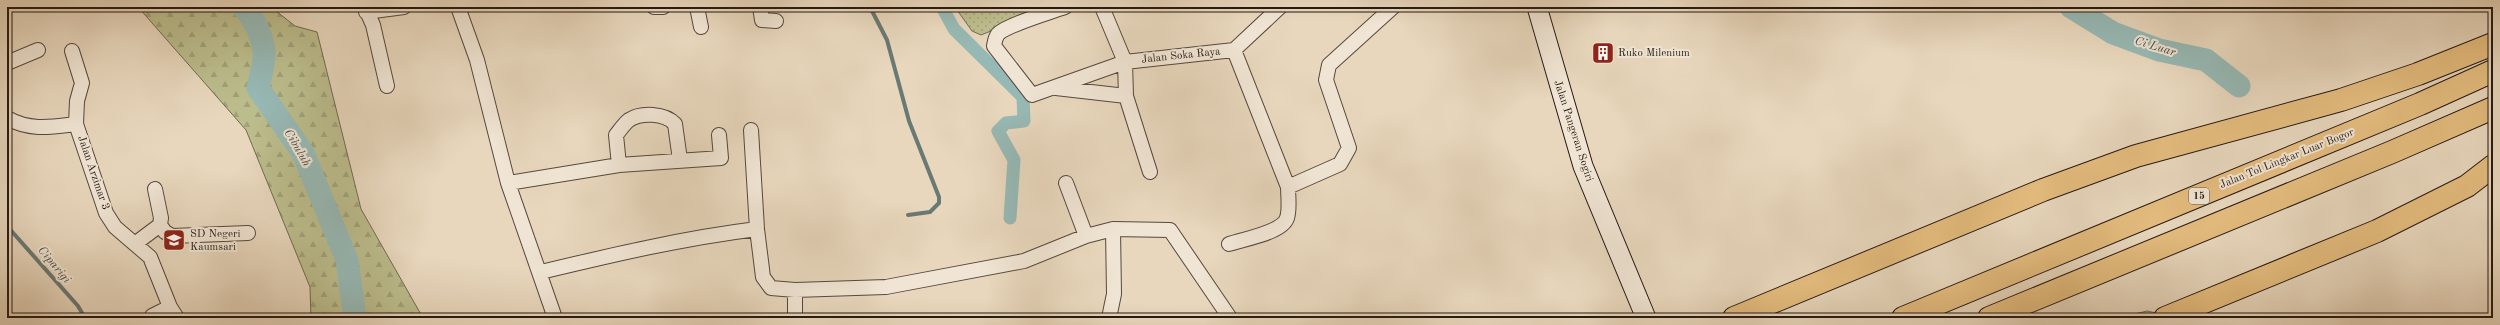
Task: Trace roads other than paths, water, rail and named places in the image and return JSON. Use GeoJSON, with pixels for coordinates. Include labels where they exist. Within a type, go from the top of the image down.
{"type":"FeatureCollection","features":[{"type":"Feature","properties":{"kind":"highway"},"geometry":{"type":"LineString","coordinates":[[1734,318],[2043,190],[2136,156],[2341,100],[2418,74],[2493,44]]}},
{"type":"Feature","properties":{"kind":"highway","name":"Jalan Tol Lingkar Luar Bogor"},"geometry":{"type":"LineString","coordinates":[[1903,318],[2420,104],[2493,71]]}},
{"type":"Feature","properties":{"kind":"highway"},"geometry":{"type":"LineString","coordinates":[[1989,318],[2392,152],[2493,108]]}},
{"type":"Feature","properties":{"kind":"highway"},"geometry":{"type":"LineString","coordinates":[[2165,318],[2378,231],[2467,186],[2493,166]]}},
{"type":"Feature","properties":{"kind":"highway"},"geometry":{"type":"LineString","coordinates":[[1760,318],[1789,296]]}},
{"type":"Feature","properties":{"kind":"street"},"geometry":{"type":"LineString","coordinates":[[387,86],[373,25],[366,9],[404,7]]}},
{"type":"Feature","properties":{"kind":"street"},"geometry":{"type":"LineString","coordinates":[[458,7],[477,60],[508,183],[541,272],[555,318]]}},
{"type":"Feature","properties":{"kind":"street"},"geometry":{"type":"LineString","coordinates":[[654,7],[663,7]]}},
{"type":"Feature","properties":{"kind":"street"},"geometry":{"type":"LineString","coordinates":[[696,7],[701,27]]}},
{"type":"Feature","properties":{"kind":"street"},"geometry":{"type":"LineString","coordinates":[[760,7],[762,20],[776,21]]}},
{"type":"Feature","properties":{"kind":"street","name":"Jalan Soka Raya"},"geometry":{"type":"LineString","coordinates":[[1065,7],[1008,29],[999,34],[995,40],[994,46],[1032,95],[1125,62],[1234,50],[1280,7]]}},
{"type":"Feature","properties":{"kind":"street"},"geometry":{"type":"LineString","coordinates":[[1102,7],[1125,62],[1126,96],[1150,172]]}},
{"type":"Feature","properties":{"kind":"street"},"geometry":{"type":"LineString","coordinates":[[1288,187],[1340,164],[1346,154],[1349,148],[1326,80],[1330,65],[1393,7]]}},
{"type":"Feature","properties":{"kind":"street","name":"Jalan Pangeran Sogiri"},"geometry":{"type":"LineString","coordinates":[[1537,7],[1583,166],[1646,318]]}},
{"type":"Feature","properties":{"kind":"street"},"geometry":{"type":"LineString","coordinates":[[373,25],[381,9]]}},
{"type":"Feature","properties":{"kind":"street"},"geometry":{"type":"LineString","coordinates":[[7,63],[38,50]]}},
{"type":"Feature","properties":{"kind":"street"},"geometry":{"type":"LineString","coordinates":[[1229,244],[1280,229],[1287,218],[1288,187],[1234,50]]}},
{"type":"Feature","properties":{"kind":"street"},"geometry":{"type":"LineString","coordinates":[[72,51],[82,83],[77,101],[76,124]]}},
{"type":"Feature","properties":{"kind":"street"},"geometry":{"type":"LineString","coordinates":[[1054,88],[1126,96]]}},
{"type":"Feature","properties":{"kind":"street"},"geometry":{"type":"LineString","coordinates":[[619,166],[616,135],[630,120],[653,115],[669,119],[674,124],[680,160]]}},
{"type":"Feature","properties":{"kind":"street","name":"Jalan Arzimar 3"},"geometry":{"type":"LineString","coordinates":[[7,118],[20,125],[40,128],[76,124],[106,214],[116,227],[136,243],[150,257],[174,313]]}},
{"type":"Feature","properties":{"kind":"street"},"geometry":{"type":"LineString","coordinates":[[751,130],[757,229],[763,277],[771,288],[795,290],[886,287],[1024,261],[1086,236],[1113,229],[1170,230],[1230,318]]}},
{"type":"Feature","properties":{"kind":"street"},"geometry":{"type":"LineString","coordinates":[[508,183],[596,171],[619,166],[680,160],[721,158],[720,135]]}},
{"type":"Feature","properties":{"kind":"street"},"geometry":{"type":"LineString","coordinates":[[1066,183],[1086,236]]}},
{"type":"Feature","properties":{"kind":"street"},"geometry":{"type":"LineString","coordinates":[[155,189],[161,218],[160,225],[165,232],[172,236],[248,233]]}},
{"type":"Feature","properties":{"kind":"street"},"geometry":{"type":"LineString","coordinates":[[136,243],[160,225]]}},
{"type":"Feature","properties":{"kind":"street"},"geometry":{"type":"LineString","coordinates":[[541,272],[714,234],[757,229]]}},
{"type":"Feature","properties":{"kind":"street"},"geometry":{"type":"LineString","coordinates":[[1109,318],[1114,294],[1113,229]]}},
{"type":"Feature","properties":{"kind":"street"},"geometry":{"type":"LineString","coordinates":[[795,290],[795,318]]}},
{"type":"Feature","properties":{"kind":"street"},"geometry":{"type":"LineString","coordinates":[[152,316],[174,313]]}},
{"type":"Feature","properties":{"kind":"waterway","name":"Cibuluh"},"geometry":{"type":"LineString","coordinates":[[243,7],[251,16],[260,34],[263,47],[264,60],[258,88],[303,153],[347,260],[355,318]]}},
{"type":"Feature","properties":{"kind":"waterway"},"geometry":{"type":"LineString","coordinates":[[870,7],[887,40],[909,121],[939,197],[939,203],[930,212],[908,215]]}},
{"type":"Feature","properties":{"kind":"waterway"},"geometry":{"type":"LineString","coordinates":[[942,7],[954,29],[1023,97],[1024,121],[1006,123],[998,131],[1014,160],[1010,218]]}},
{"type":"Feature","properties":{"kind":"waterway","name":"Ci Luar"},"geometry":{"type":"LineString","coordinates":[[2071,7],[2113,33],[2159,50],[2206,60],[2239,86]]}},
{"type":"Feature","properties":{"kind":"waterway","name":"Ciparigi"},"geometry":{"type":"LineString","coordinates":[[7,226],[78,306],[85,318]]}},
{"type":"Feature","properties":{"kind":"place","name":"Ruko Milenium"},"geometry":{"type":"Point","coordinates":[1603,53]}},
{"type":"Feature","properties":{"kind":"place","name":"SD Negeri Kaumsari"},"geometry":{"type":"Point","coordinates":[174,240]}}]}
